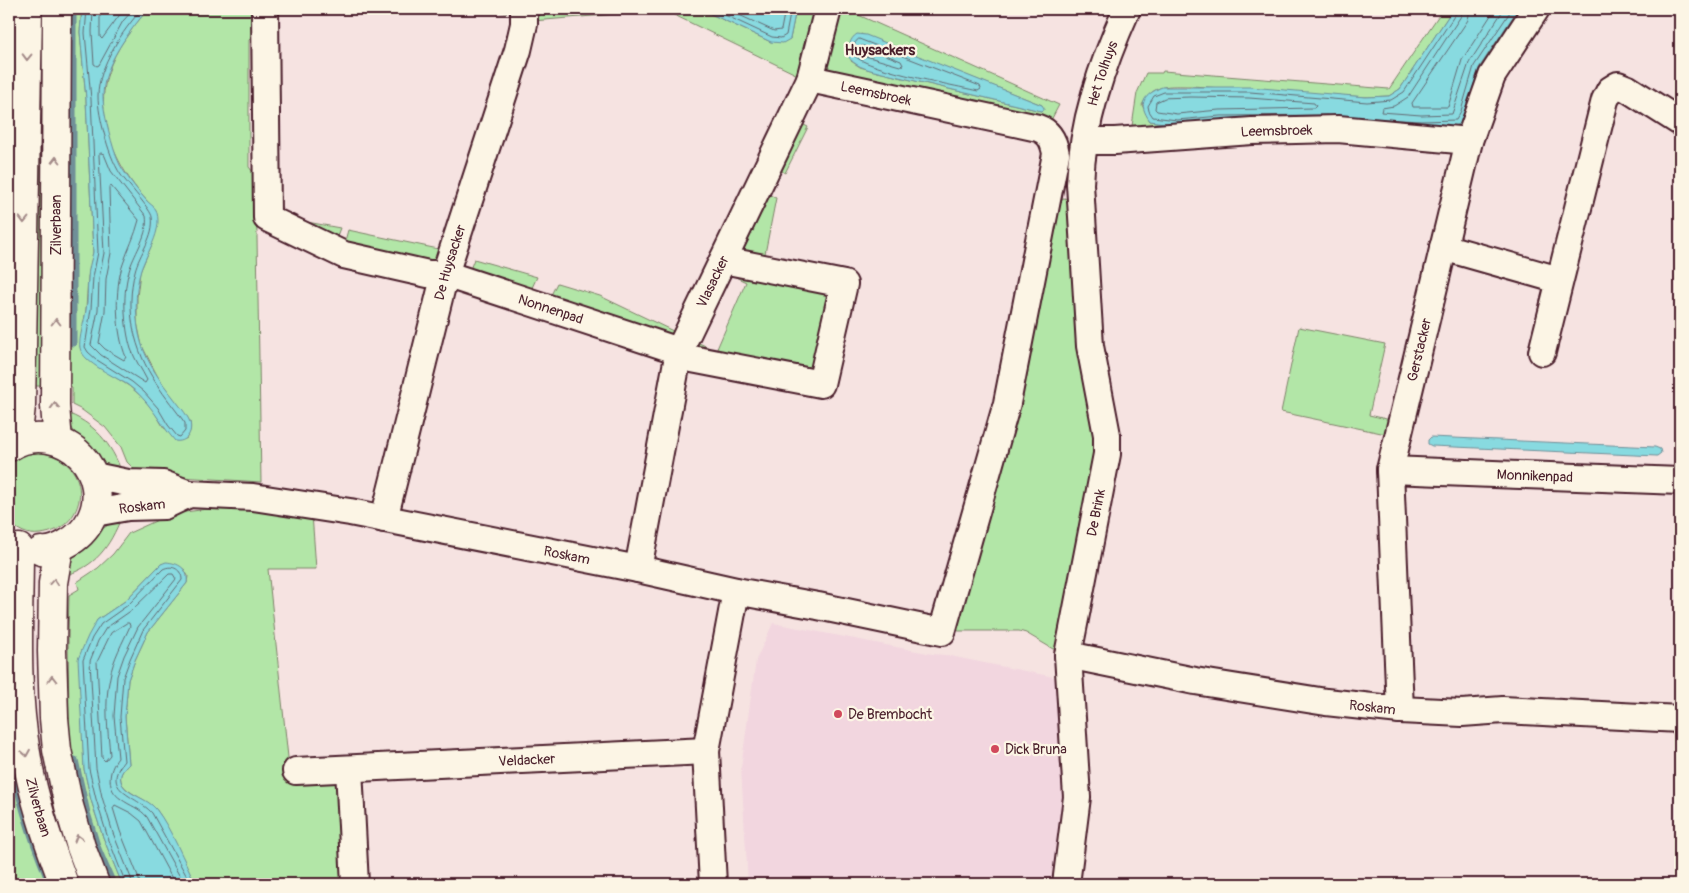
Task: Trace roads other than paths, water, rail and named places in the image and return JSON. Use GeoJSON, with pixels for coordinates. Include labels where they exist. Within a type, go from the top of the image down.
{"type":"FeatureCollection","features":[{"type":"Feature","properties":{"kind":"main road"},"geometry":{"type":"LineString","coordinates":[[14,545],[32,551],[46,552],[75,540],[87,526],[94,513],[97,489],[94,476],[87,462],[67,444],[40,437],[13,444],[21,406],[28,9]]}},
{"type":"Feature","properties":{"kind":"main road","name":"Zilverbaan"},"geometry":{"type":"LineString","coordinates":[[57,9],[55,406],[58,441]]}},
{"type":"Feature","properties":{"kind":"main road","name":"Zilverbaan"},"geometry":{"type":"LineString","coordinates":[[14,545],[18,680],[25,752],[37,807],[64,884]]}},
{"type":"Feature","properties":{"kind":"main road","name":"Zilverbaan"},"geometry":{"type":"LineString","coordinates":[[59,548],[53,583],[52,651],[53,702],[57,750],[69,806],[81,847],[95,884]]}},
{"type":"Feature","properties":{"kind":"street","name":"Nonnenpad"},"geometry":{"type":"LineString","coordinates":[[265,9],[267,218],[344,255],[428,274],[445,274],[679,351],[692,359],[821,384],[844,284],[722,260]]}},
{"type":"Feature","properties":{"kind":"street","name":"De Huysacker"},"geometry":{"type":"LineString","coordinates":[[384,519],[445,274],[518,50],[524,24],[524,9]]}},
{"type":"Feature","properties":{"kind":"street","name":"Vlasacker"},"geometry":{"type":"LineString","coordinates":[[638,569],[679,351],[810,79],[828,9]]}},
{"type":"Feature","properties":{"kind":"street","name":"Het Tolhuys"},"geometry":{"type":"LineString","coordinates":[[1085,141],[1095,89],[1127,9]]}},
{"type":"Feature","properties":{"kind":"street","name":"Gerstacker"},"geometry":{"type":"LineString","coordinates":[[1400,710],[1390,470],[1468,142],[1492,76],[1536,9]]}},
{"type":"Feature","properties":{"kind":"street","name":"Leemsbroek"},"geometry":{"type":"LineString","coordinates":[[810,79],[1038,128],[1046,132],[1053,142],[1056,154],[1007,403],[942,632]]}},
{"type":"Feature","properties":{"kind":"street"},"geometry":{"type":"LineString","coordinates":[[1542,352],[1605,100],[1610,90],[1618,85],[1628,88],[1680,122]]}},
{"type":"Feature","properties":{"kind":"street","name":"Leemsbroek"},"geometry":{"type":"LineString","coordinates":[[1085,141],[1115,141],[1252,131],[1338,129],[1468,142]]}},
{"type":"Feature","properties":{"kind":"street","name":"De Brink"},"geometry":{"type":"LineString","coordinates":[[1066,884],[1077,797],[1068,655],[1108,454],[1107,435],[1090,346],[1080,184],[1085,141]]}},
{"type":"Feature","properties":{"kind":"street"},"geometry":{"type":"LineString","coordinates":[[1443,247],[1560,280]]}},
{"type":"Feature","properties":{"kind":"street","name":"Monnikenpad"},"geometry":{"type":"LineString","coordinates":[[1390,470],[1680,480]]}},
{"type":"Feature","properties":{"kind":"street","name":"Roskam"},"geometry":{"type":"LineString","coordinates":[[94,476],[128,483],[163,484],[189,494],[253,497],[384,519],[942,632]]}},
{"type":"Feature","properties":{"kind":"street","name":"Roskam"},"geometry":{"type":"LineString","coordinates":[[94,513],[128,507],[164,506],[189,494]]}},
{"type":"Feature","properties":{"kind":"street"},"geometry":{"type":"LineString","coordinates":[[712,884],[706,751],[736,591]]}},
{"type":"Feature","properties":{"kind":"street","name":"Roskam"},"geometry":{"type":"LineString","coordinates":[[1068,655],[1204,682],[1326,702],[1400,710],[1462,712],[1503,710],[1680,719]]}},
{"type":"Feature","properties":{"kind":"street"},"geometry":{"type":"LineString","coordinates":[[1680,706],[1680,719]]}},
{"type":"Feature","properties":{"kind":"street","name":"Veldacker"},"geometry":{"type":"LineString","coordinates":[[296,771],[706,751]]}},
{"type":"Feature","properties":{"kind":"street"},"geometry":{"type":"LineString","coordinates":[[349,769],[355,884]]}},
{"type":"Feature","properties":{"kind":"water"},"geometry":{"type":"Polygon","coordinates":[[[82,9],[148,9],[126,38],[113,60],[104,83],[103,100],[109,132],[120,165],[157,213],[156,235],[141,270],[137,288],[137,318],[142,345],[151,366],[185,412],[190,422],[191,426],[188,436],[179,441],[175,441],[142,397],[128,385],[93,364],[82,354],[80,348],[87,306],[88,272],[93,252],[86,99],[80,32],[82,9]]]}},
{"type":"Feature","properties":{"kind":"water"},"geometry":{"type":"Polygon","coordinates":[[[700,9],[796,9],[790,39],[783,43],[771,42],[700,9]]]}},
{"type":"Feature","properties":{"kind":"water"},"geometry":{"type":"Polygon","coordinates":[[[1453,9],[1518,9],[1479,68],[1465,113],[1460,124],[1455,126],[1177,125],[1150,121],[1146,115],[1143,104],[1144,100],[1151,93],[1162,87],[1250,87],[1366,97],[1389,96],[1400,89],[1453,9]]]}},
{"type":"Feature","properties":{"kind":"water"},"geometry":{"type":"Polygon","coordinates":[[[857,34],[866,35],[1042,105],[1044,110],[1041,111],[861,67],[848,56],[851,41],[857,34]]]}},
{"type":"Feature","properties":{"kind":"water"},"geometry":{"type":"Polygon","coordinates":[[[1431,437],[1655,447],[1660,449],[1661,453],[1657,456],[1432,446],[1428,444],[1428,440],[1431,437]]]}},
{"type":"Feature","properties":{"kind":"water"},"geometry":{"type":"Polygon","coordinates":[[[166,562],[182,567],[186,574],[187,583],[148,632],[128,680],[125,717],[129,764],[123,771],[121,778],[125,788],[152,805],[162,817],[196,884],[122,884],[103,837],[91,800],[84,769],[78,659],[97,620],[125,601],[161,564],[166,562]]]}},
{"type":"Feature","properties":{"kind":"waterway"},"geometry":{"type":"LineString","coordinates":[[73,9],[73,343]]}},
{"type":"Feature","properties":{"kind":"waterway"},"geometry":{"type":"LineString","coordinates":[[9,738],[11,756],[23,809],[47,877]]}},
{"type":"Feature","properties":{"kind":"waterway"},"geometry":{"type":"LineString","coordinates":[[75,760],[87,813],[98,849],[113,884]]}},
{"type":"Feature","properties":{"kind":"place","name":"De Brembocht"},"geometry":{"type":"Point","coordinates":[838,714]}},
{"type":"Feature","properties":{"kind":"place","name":"Dick Bruna"},"geometry":{"type":"Point","coordinates":[995,749]}},
{"type":"Feature","properties":{"kind":"district","name":"Huysackers"},"geometry":{"type":"Point","coordinates":[880,50]}}]}
